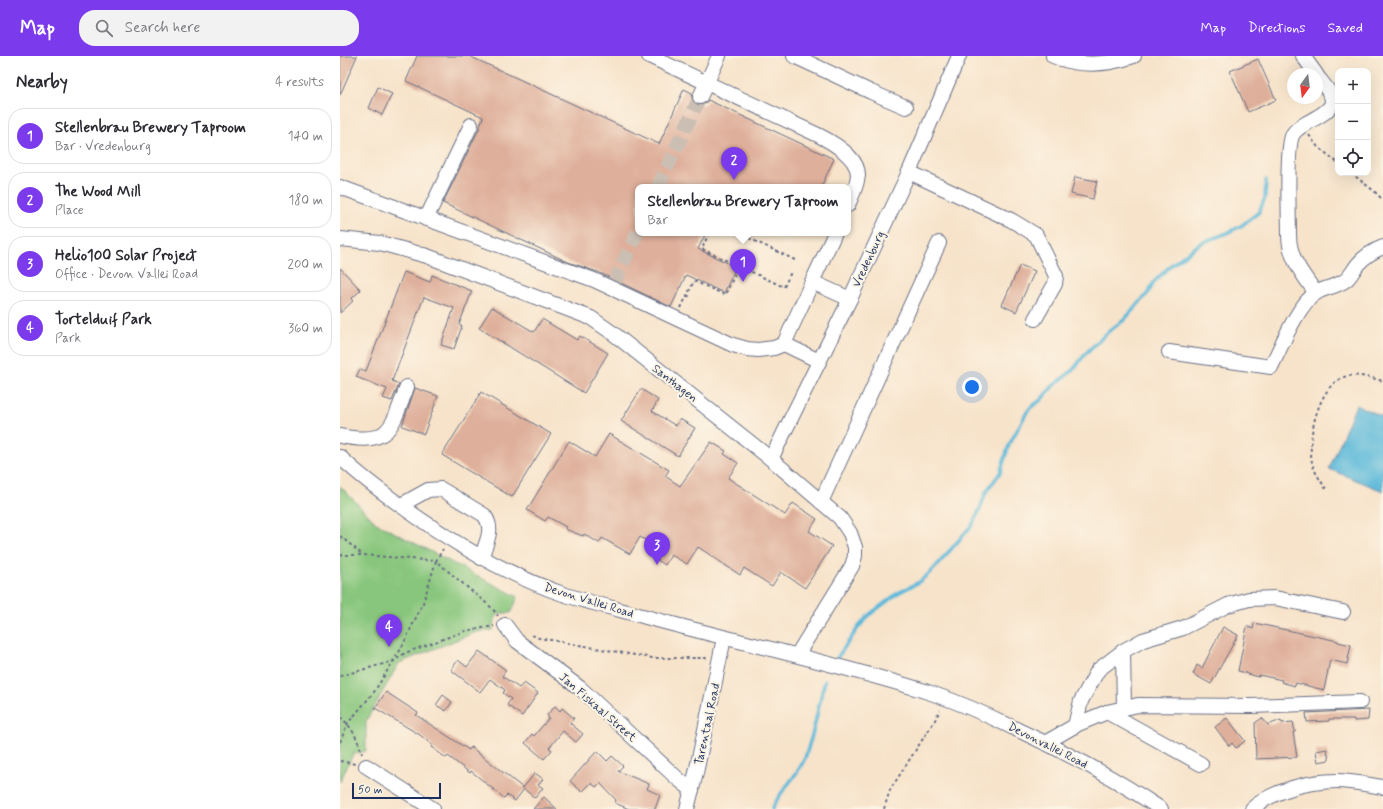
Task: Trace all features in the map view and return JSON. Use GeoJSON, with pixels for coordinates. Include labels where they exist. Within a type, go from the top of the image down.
{"type":"FeatureCollection","features":[{"type":"Feature","properties":{"kind":"street"},"geometry":{"type":"LineString","coordinates":[[649,56],[818,135],[838,146],[852,160],[858,174],[855,191],[851,198]]}},
{"type":"Feature","properties":{"kind":"street"},"geometry":{"type":"LineString","coordinates":[[700,97],[719,56]]}},
{"type":"Feature","properties":{"kind":"street"},"geometry":{"type":"LineString","coordinates":[[794,56],[906,107]]}},
{"type":"Feature","properties":{"kind":"street","name":"Vredenburg"},"geometry":{"type":"LineString","coordinates":[[771,459],[850,299],[909,172],[959,56]]}},
{"type":"Feature","properties":{"kind":"street"},"geometry":{"type":"LineString","coordinates":[[1053,56],[1086,64],[1111,63],[1134,56]]}},
{"type":"Feature","properties":{"kind":"street"},"geometry":{"type":"LineString","coordinates":[[1303,56],[1311,68]]}},
{"type":"Feature","properties":{"kind":"street"},"geometry":{"type":"LineString","coordinates":[[1316,293],[1295,263],[1289,246],[1290,143],[1292,135],[1330,108],[1332,104],[1332,97],[1323,85]]}},
{"type":"Feature","properties":{"kind":"street"},"geometry":{"type":"LineString","coordinates":[[426,219],[471,125]]}},
{"type":"Feature","properties":{"kind":"street"},"geometry":{"type":"LineString","coordinates":[[909,172],[1011,220],[1036,235],[1056,276],[1055,284],[1035,319]]}},
{"type":"Feature","properties":{"kind":"street"},"geometry":{"type":"LineString","coordinates":[[340,187],[613,286],[714,337],[747,349],[768,349],[784,344],[819,361]]}},
{"type":"Feature","properties":{"kind":"street"},"geometry":{"type":"LineString","coordinates":[[784,344],[833,236]]}},
{"type":"Feature","properties":{"kind":"street","name":"Santhagen"},"geometry":{"type":"LineString","coordinates":[[340,239],[380,243],[426,256],[587,316],[614,334],[771,459],[821,502],[844,523],[853,540],[855,556],[852,566],[797,655]]}},
{"type":"Feature","properties":{"kind":"street"},"geometry":{"type":"LineString","coordinates":[[821,502],[939,242]]}},
{"type":"Feature","properties":{"kind":"street"},"geometry":{"type":"LineString","coordinates":[[1169,352],[1271,367],[1302,307],[1316,293],[1346,280],[1357,265],[1367,255],[1383,246]]}},
{"type":"Feature","properties":{"kind":"street"},"geometry":{"type":"LineString","coordinates":[[812,282],[850,299]]}},
{"type":"Feature","properties":{"kind":"street"},"geometry":{"type":"LineString","coordinates":[[340,436],[368,438],[378,437],[383,434],[392,424],[407,387]]}},
{"type":"Feature","properties":{"kind":"street","name":"Devon Vallei Road"},"geometry":{"type":"LineString","coordinates":[[340,457],[362,476],[448,539],[481,558],[563,594],[724,638],[797,655],[930,693]]}},
{"type":"Feature","properties":{"kind":"street"},"geometry":{"type":"LineString","coordinates":[[401,505],[428,490],[441,488],[484,515],[490,529],[481,558]]}},
{"type":"Feature","properties":{"kind":"street"},"geometry":{"type":"LineString","coordinates":[[1075,726],[1081,701],[1098,670],[1123,651],[1143,640],[1183,628],[1228,605],[1249,599],[1275,598],[1343,612]]}},
{"type":"Feature","properties":{"kind":"street","name":"Jan Fiskaal Street"},"geometry":{"type":"LineString","coordinates":[[505,625],[516,641],[580,688],[678,779],[692,790]]}},
{"type":"Feature","properties":{"kind":"street","name":"Tarentaal Road"},"geometry":{"type":"LineString","coordinates":[[687,809],[724,638]]}},
{"type":"Feature","properties":{"kind":"street"},"geometry":{"type":"LineString","coordinates":[[1123,651],[1124,708]]}},
{"type":"Feature","properties":{"kind":"street","name":"Devonvallei Road"},"geometry":{"type":"LineString","coordinates":[[930,693],[983,713],[1045,743],[1124,784],[1161,809]]}},
{"type":"Feature","properties":{"kind":"street"},"geometry":{"type":"LineString","coordinates":[[1045,743],[1075,726],[1107,712],[1124,708],[1155,705],[1252,706],[1360,702]]}},
{"type":"Feature","properties":{"kind":"street"},"geometry":{"type":"LineString","coordinates":[[1107,712],[1201,764]]}},
{"type":"Feature","properties":{"kind":"street"},"geometry":{"type":"LineString","coordinates":[[366,766],[433,809]]}},
{"type":"Feature","properties":{"kind":"street"},"geometry":{"type":"LineString","coordinates":[[1252,809],[1259,802],[1269,796],[1313,783],[1338,781],[1383,787]]}},
{"type":"Feature","properties":{"kind":"path"},"geometry":{"type":"LineString","coordinates":[[1302,127],[1317,146],[1335,161]]}},
{"type":"Feature","properties":{"kind":"path"},"geometry":{"type":"LineString","coordinates":[[1355,176],[1383,200]]}},
{"type":"Feature","properties":{"kind":"path"},"geometry":{"type":"LineString","coordinates":[[708,236],[702,249],[784,287],[791,272]]}},
{"type":"Feature","properties":{"kind":"path"},"geometry":{"type":"LineString","coordinates":[[744,236],[797,261]]}},
{"type":"Feature","properties":{"kind":"path"},"geometry":{"type":"LineString","coordinates":[[680,310],[694,281],[725,295],[739,266]]}},
{"type":"Feature","properties":{"kind":"path"},"geometry":{"type":"LineString","coordinates":[[731,282],[735,284]]}},
{"type":"Feature","properties":{"kind":"path"},"geometry":{"type":"LineString","coordinates":[[687,295],[692,298]]}},
{"type":"Feature","properties":{"kind":"path"},"geometry":{"type":"LineString","coordinates":[[1326,489],[1312,462],[1311,447],[1315,420],[1320,403],[1328,390],[1344,377],[1355,376],[1383,381]]}},
{"type":"Feature","properties":{"kind":"path"},"geometry":{"type":"LineString","coordinates":[[340,536],[363,555]]}},
{"type":"Feature","properties":{"kind":"path"},"geometry":{"type":"LineString","coordinates":[[340,742],[348,723],[374,692],[401,649],[423,603],[436,561],[448,539]]}},
{"type":"Feature","properties":{"kind":"path"},"geometry":{"type":"LineString","coordinates":[[340,555],[363,555],[436,561],[492,608],[505,625],[465,631],[404,653],[394,660],[340,676]]}},
{"type":"Feature","properties":{"kind":"path"},"geometry":{"type":"LineString","coordinates":[[528,633],[539,638],[652,658],[720,658]]}},
{"type":"Feature","properties":{"kind":"path"},"geometry":{"type":"LineString","coordinates":[[884,809],[890,790],[935,720],[945,698]]}},
{"type":"Feature","properties":{"kind":"path"},"geometry":{"type":"LineString","coordinates":[[340,717],[348,723],[359,742],[366,766]]}},
{"type":"Feature","properties":{"kind":"green space"},"geometry":{"type":"Polygon","coordinates":[[[340,486],[376,523],[518,597],[511,613],[500,613],[496,617],[493,630],[476,632],[399,663],[366,721],[366,751],[353,754],[340,782],[340,486]]]}},
{"type":"Feature","properties":{"kind":"water"},"geometry":{"type":"Polygon","coordinates":[[[1356,405],[1383,417],[1383,491],[1329,469],[1356,405]]]}},
{"type":"Feature","properties":{"kind":"building"},"geometry":{"type":"Polygon","coordinates":[[[340,56],[357,56],[340,95],[340,56]]]}},
{"type":"Feature","properties":{"kind":"building"},"geometry":{"type":"Polygon","coordinates":[[[417,56],[469,56],[659,144],[684,89],[692,93],[693,102],[697,105],[705,104],[708,100],[834,159],[822,184],[635,184],[635,236],[704,236],[698,249],[736,267],[724,293],[686,275],[671,307],[598,272],[568,262],[443,203],[479,129],[483,117],[406,81],[417,56]]]}},
{"type":"Feature","properties":{"kind":"building"},"geometry":{"type":"Polygon","coordinates":[[[1258,59],[1276,100],[1248,112],[1230,71],[1258,59]]]}},
{"type":"Feature","properties":{"kind":"building"},"geometry":{"type":"Polygon","coordinates":[[[378,87],[392,94],[382,115],[369,108],[378,87]]]}},
{"type":"Feature","properties":{"kind":"building"},"geometry":{"type":"Polygon","coordinates":[[[1075,177],[1097,181],[1093,199],[1071,194],[1075,177]]]}},
{"type":"Feature","properties":{"kind":"building"},"geometry":{"type":"Polygon","coordinates":[[[1020,265],[1035,271],[1016,312],[1002,305],[1020,265]]]}},
{"type":"Feature","properties":{"kind":"building"},"geometry":{"type":"Polygon","coordinates":[[[340,268],[361,290],[351,299],[353,301],[340,313],[340,268]]]}},
{"type":"Feature","properties":{"kind":"building"},"geometry":{"type":"Polygon","coordinates":[[[404,272],[430,282],[432,275],[472,291],[459,325],[462,326],[454,349],[441,345],[454,308],[424,297],[392,381],[399,384],[392,401],[383,398],[387,389],[356,377],[360,369],[366,371],[404,272]]]}},
{"type":"Feature","properties":{"kind":"building"},"geometry":{"type":"Polygon","coordinates":[[[492,307],[534,332],[542,319],[577,340],[580,336],[608,353],[584,393],[479,328],[492,307]]]}},
{"type":"Feature","properties":{"kind":"building"},"geometry":{"type":"Polygon","coordinates":[[[415,388],[438,396],[424,434],[402,426],[415,388]]]}},
{"type":"Feature","properties":{"kind":"building"},"geometry":{"type":"Polygon","coordinates":[[[641,389],[658,400],[652,411],[676,426],[680,419],[695,428],[678,456],[621,421],[641,389]]]}},
{"type":"Feature","properties":{"kind":"building"},"geometry":{"type":"Polygon","coordinates":[[[481,392],[551,434],[512,497],[442,455],[481,392]]]}},
{"type":"Feature","properties":{"kind":"building"},"geometry":{"type":"Polygon","coordinates":[[[609,434],[669,470],[665,476],[680,486],[711,442],[726,451],[724,454],[738,463],[728,478],[785,515],[793,503],[817,519],[809,531],[832,546],[805,588],[781,572],[772,586],[744,568],[740,575],[698,547],[687,564],[671,555],[665,565],[651,556],[657,547],[640,537],[630,554],[602,538],[599,543],[584,534],[583,536],[565,529],[566,527],[548,517],[545,521],[527,510],[569,441],[595,457],[609,434]]]}},
{"type":"Feature","properties":{"kind":"building"},"geometry":{"type":"Polygon","coordinates":[[[1254,623],[1351,645],[1347,664],[1330,660],[1324,690],[1296,683],[1295,686],[1281,682],[1282,680],[1259,675],[1259,677],[1238,671],[1247,626],[1253,629],[1254,623]]]}},
{"type":"Feature","properties":{"kind":"building"},"geometry":{"type":"Polygon","coordinates":[[[1223,627],[1238,635],[1211,684],[1193,674],[1197,665],[1202,668],[1223,627]]]}},
{"type":"Feature","properties":{"kind":"building"},"geometry":{"type":"Polygon","coordinates":[[[479,651],[506,670],[502,676],[519,688],[524,683],[538,693],[522,716],[507,705],[511,699],[503,693],[505,690],[490,679],[480,692],[451,670],[458,660],[467,667],[479,651]]]}},
{"type":"Feature","properties":{"kind":"building"},"geometry":{"type":"Polygon","coordinates":[[[386,692],[418,713],[416,715],[469,750],[471,747],[523,788],[535,773],[543,779],[538,785],[543,788],[535,798],[524,789],[515,801],[507,795],[504,798],[471,771],[470,773],[448,756],[446,758],[431,747],[432,745],[420,735],[375,708],[386,692]]]}},
{"type":"Feature","properties":{"kind":"building"},"geometry":{"type":"Polygon","coordinates":[[[443,695],[452,702],[446,711],[436,705],[443,695]]]}},
{"type":"Feature","properties":{"kind":"building"},"geometry":{"type":"Polygon","coordinates":[[[555,706],[560,711],[562,708],[574,718],[570,723],[583,734],[576,742],[563,731],[549,748],[552,750],[544,759],[525,743],[532,734],[534,736],[549,718],[547,715],[555,706]]]}},
{"type":"Feature","properties":{"kind":"building"},"geometry":{"type":"Polygon","coordinates":[[[1369,710],[1368,720],[1354,721],[1354,719],[1329,719],[1329,721],[1307,722],[1306,713],[1369,710]]]}},
{"type":"Feature","properties":{"kind":"building"},"geometry":{"type":"Polygon","coordinates":[[[1227,718],[1245,741],[1236,748],[1232,743],[1229,746],[1215,727],[1227,718]]]}},
{"type":"Feature","properties":{"kind":"building"},"geometry":{"type":"Polygon","coordinates":[[[1262,718],[1268,725],[1281,720],[1282,723],[1293,722],[1297,757],[1256,759],[1255,723],[1262,718]]]}},
{"type":"Feature","properties":{"kind":"building"},"geometry":{"type":"Polygon","coordinates":[[[1327,749],[1329,760],[1318,762],[1316,751],[1327,749]]]}},
{"type":"Feature","properties":{"kind":"building"},"geometry":{"type":"Polygon","coordinates":[[[597,751],[607,761],[612,756],[623,766],[618,771],[649,784],[647,789],[660,795],[655,809],[629,809],[615,803],[616,800],[600,783],[596,787],[591,783],[582,792],[570,781],[597,751]]]}},
{"type":"Feature","properties":{"kind":"building"},"geometry":{"type":"Polygon","coordinates":[[[544,797],[557,809],[533,809],[544,797]]]}},
{"type":"Feature","properties":{"kind":"waterway"},"geometry":{"type":"LineString","coordinates":[[837,658],[869,615],[898,593],[919,582],[933,570],[972,525],[986,492],[1000,473],[1009,445],[1031,407],[1041,400],[1053,386],[1072,371],[1087,352],[1109,331],[1124,320],[1149,292],[1154,282],[1171,265],[1201,243],[1241,226],[1259,212],[1265,198],[1266,180]]}},
{"type":"Feature","properties":{"kind":"waterway"},"geometry":{"type":"LineString","coordinates":[[772,809],[800,768],[805,758],[814,729],[825,681]]}},
{"type":"Feature","properties":{"kind":"tunnel"},"geometry":{"type":"LineString","coordinates":[[659,184],[700,97]]}},
{"type":"Feature","properties":{"kind":"tunnel"},"geometry":{"type":"LineString","coordinates":[[614,283],[636,236]]}},
{"type":"Feature","properties":{"kind":"place","name":"The Wood Mill"},"geometry":{"type":"Point","coordinates":[734,180]}},
{"type":"Feature","properties":{"kind":"place","name":"Stellenbrau Brewery Taproom"},"geometry":{"type":"Point","coordinates":[743,282]}},
{"type":"Feature","properties":{"kind":"place","name":"Helio100 Solar Project"},"geometry":{"type":"Point","coordinates":[657,565]}},
{"type":"Feature","properties":{"kind":"place","name":"Tortelduif Park"},"geometry":{"type":"Point","coordinates":[389,647]}}]}
